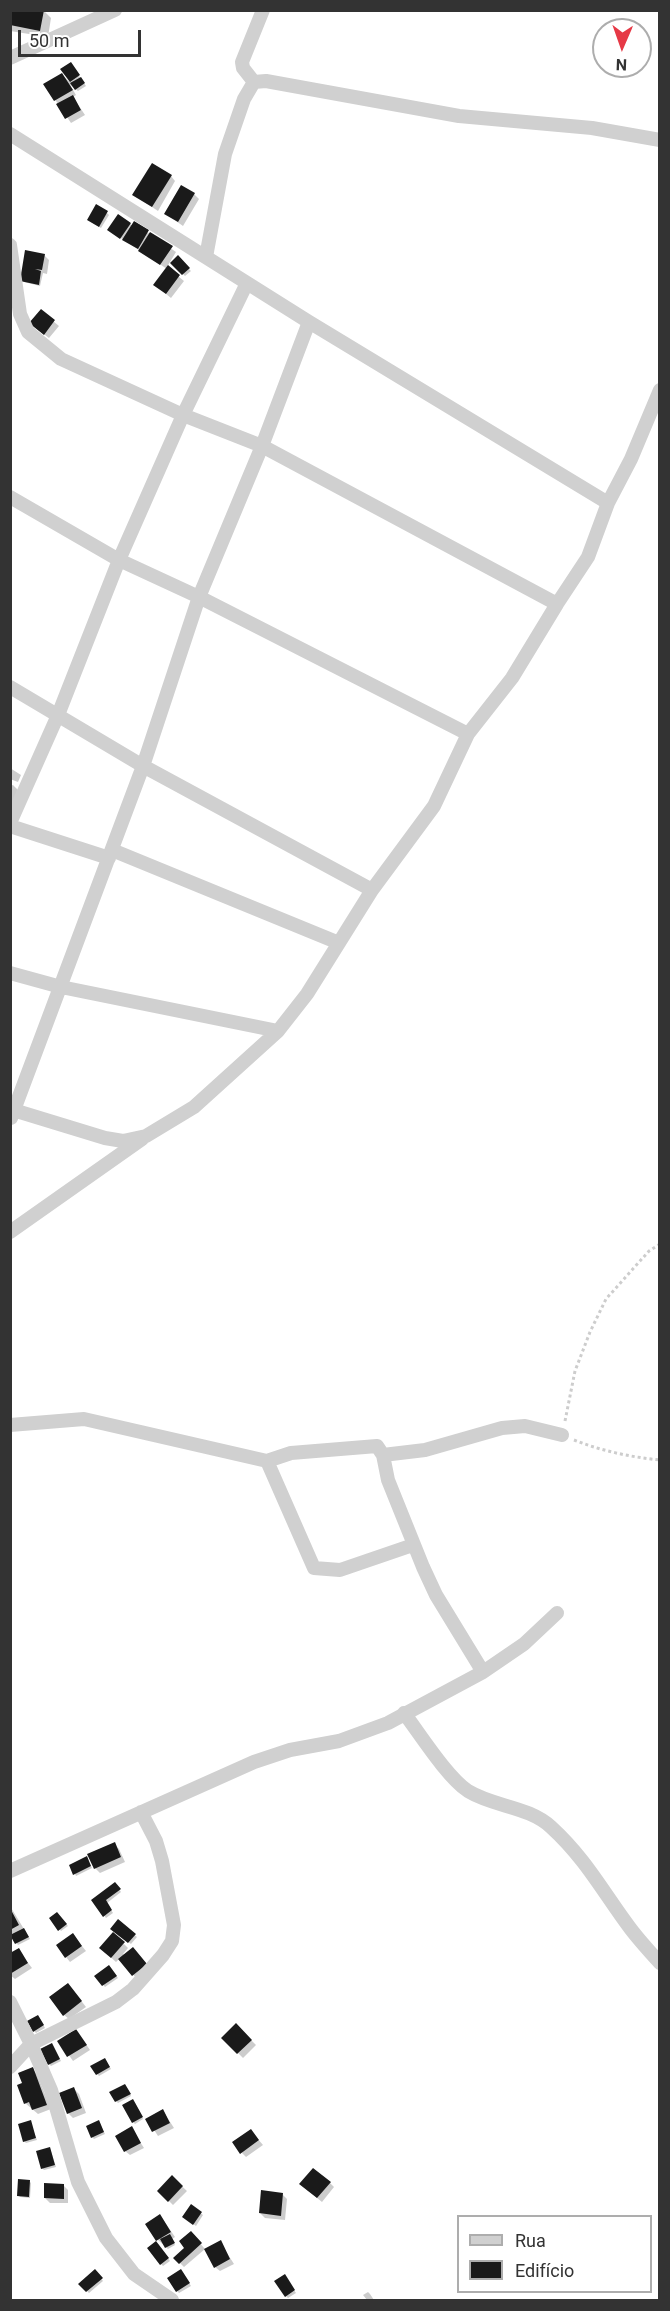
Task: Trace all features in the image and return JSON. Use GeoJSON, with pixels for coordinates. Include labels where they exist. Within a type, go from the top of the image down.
{"type":"FeatureCollection","features":[{"type":"Feature","properties":{"kind":"street"},"geometry":{"type":"LineString","coordinates":[[10,58],[116,10]]}},
{"type":"Feature","properties":{"kind":"street"},"geometry":{"type":"LineString","coordinates":[[254,82],[243,68],[242,62],[263,10]]}},
{"type":"Feature","properties":{"kind":"street"},"geometry":{"type":"LineString","coordinates":[[254,82],[266,81],[459,116],[592,128],[660,140]]}},
{"type":"Feature","properties":{"kind":"street"},"geometry":{"type":"LineString","coordinates":[[206,257],[225,154],[244,99],[254,82]]}},
{"type":"Feature","properties":{"kind":"street"},"geometry":{"type":"LineString","coordinates":[[10,135],[309,322],[608,503]]}},
{"type":"Feature","properties":{"kind":"street"},"geometry":{"type":"LineString","coordinates":[[10,245],[20,314],[28,332],[61,359],[183,415],[262,446],[557,604]]}},
{"type":"Feature","properties":{"kind":"street"},"geometry":{"type":"LineString","coordinates":[[247,283],[183,415],[10,824],[111,854],[339,943]]}},
{"type":"Feature","properties":{"kind":"street"},"geometry":{"type":"LineString","coordinates":[[146,1136],[123,1141],[105,1138],[12,1113],[143,766],[199,597],[262,446],[309,322]]}},
{"type":"Feature","properties":{"kind":"street"},"geometry":{"type":"LineString","coordinates":[[10,1232],[146,1136],[194,1107],[278,1031],[307,994],[372,890],[434,806],[468,734],[512,678],[588,557],[608,503],[631,459],[660,390]]}},
{"type":"Feature","properties":{"kind":"street"},"geometry":{"type":"LineString","coordinates":[[10,497],[120,560],[199,597],[468,734]]}},
{"type":"Feature","properties":{"kind":"street"},"geometry":{"type":"LineString","coordinates":[[10,687],[143,766],[372,890]]}},
{"type":"Feature","properties":{"kind":"street"},"geometry":{"type":"LineString","coordinates":[[10,973],[61,987],[278,1031]]}},
{"type":"Feature","properties":{"kind":"street"},"geometry":{"type":"LineString","coordinates":[[10,1425],[84,1419],[267,1461],[291,1453],[377,1446],[383,1455],[388,1480],[413,1545],[436,1594],[483,1672]]}},
{"type":"Feature","properties":{"kind":"street"},"geometry":{"type":"LineString","coordinates":[[383,1455],[425,1450],[502,1428],[525,1426],[562,1435]]}},
{"type":"Feature","properties":{"kind":"street"},"geometry":{"type":"LineString","coordinates":[[267,1461],[314,1568],[340,1570],[413,1545]]}},
{"type":"Feature","properties":{"kind":"street"},"geometry":{"type":"LineString","coordinates":[[10,1871],[254,1762],[290,1750],[339,1741],[388,1722],[483,1672],[524,1644],[557,1614]]}},
{"type":"Feature","properties":{"kind":"street"},"geometry":{"type":"LineString","coordinates":[[404,1713],[446,1769],[467,1790],[487,1800],[523,1810],[549,1825],[582,1857],[630,1929],[660,1963]]}},
{"type":"Feature","properties":{"kind":"street"},"geometry":{"type":"LineString","coordinates":[[10,2067],[31,2044],[116,2002],[133,1989],[164,1955],[172,1941],[174,1925],[162,1861],[156,1841],[141,1812]]}},
{"type":"Feature","properties":{"kind":"street"},"geometry":{"type":"LineString","coordinates":[[10,2002],[51,2090],[78,2182],[106,2238],[134,2274],[172,2301]]}},
{"type":"Feature","properties":{"kind":"path"},"geometry":{"type":"LineString","coordinates":[[660,1244],[642,1259],[606,1299],[575,1371],[562,1435],[594,1448],[633,1457],[660,1460]]}},
{"type":"Feature","properties":{"kind":"building"},"geometry":{"type":"Polygon","coordinates":[[[10,10],[44,10],[40,31],[10,25],[10,10]]]}},
{"type":"Feature","properties":{"kind":"building"},"geometry":{"type":"Polygon","coordinates":[[[71,62],[80,75],[70,82],[60,69],[71,62]]]}},
{"type":"Feature","properties":{"kind":"building"},"geometry":{"type":"Polygon","coordinates":[[[62,73],[73,90],[54,101],[43,84],[62,73]]]}},
{"type":"Feature","properties":{"kind":"building"},"geometry":{"type":"Polygon","coordinates":[[[81,77],[85,83],[75,90],[70,83],[81,77]]]}},
{"type":"Feature","properties":{"kind":"building"},"geometry":{"type":"Polygon","coordinates":[[[73,95],[81,110],[65,119],[56,104],[73,95]]]}},
{"type":"Feature","properties":{"kind":"building"},"geometry":{"type":"Polygon","coordinates":[[[152,163],[172,175],[152,207],[132,195],[152,163]]]}},
{"type":"Feature","properties":{"kind":"building"},"geometry":{"type":"Polygon","coordinates":[[[181,185],[195,193],[178,222],[164,214],[181,185]]]}},
{"type":"Feature","properties":{"kind":"building"},"geometry":{"type":"Polygon","coordinates":[[[96,204],[108,211],[99,227],[87,220],[96,204]]]}},
{"type":"Feature","properties":{"kind":"building"},"geometry":{"type":"Polygon","coordinates":[[[118,214],[131,223],[120,239],[107,230],[118,214]]]}},
{"type":"Feature","properties":{"kind":"building"},"geometry":{"type":"Polygon","coordinates":[[[134,221],[149,230],[138,249],[122,240],[134,221]]]}},
{"type":"Feature","properties":{"kind":"building"},"geometry":{"type":"Polygon","coordinates":[[[150,232],[173,246],[160,265],[138,251],[150,232]]]}},
{"type":"Feature","properties":{"kind":"building"},"geometry":{"type":"Polygon","coordinates":[[[25,250],[45,254],[42,270],[35,269],[41,271],[39,285],[20,281],[25,250]]]}},
{"type":"Feature","properties":{"kind":"building"},"geometry":{"type":"Polygon","coordinates":[[[178,255],[190,268],[182,275],[170,263],[178,255]]]}},
{"type":"Feature","properties":{"kind":"building"},"geometry":{"type":"Polygon","coordinates":[[[168,265],[180,275],[166,294],[153,285],[168,265]]]}},
{"type":"Feature","properties":{"kind":"building"},"geometry":{"type":"Polygon","coordinates":[[[41,309],[55,320],[44,335],[29,323],[41,309]]]}},
{"type":"Feature","properties":{"kind":"building"},"geometry":{"type":"Polygon","coordinates":[[[115,1842],[121,1857],[94,1869],[87,1854],[115,1842]]]}},
{"type":"Feature","properties":{"kind":"building"},"geometry":{"type":"Polygon","coordinates":[[[87,1856],[91,1866],[73,1875],[69,1865],[87,1856]]]}},
{"type":"Feature","properties":{"kind":"building"},"geometry":{"type":"Polygon","coordinates":[[[115,1882],[121,1889],[106,1900],[112,1910],[103,1917],[91,1900],[115,1882]]]}},
{"type":"Feature","properties":{"kind":"building"},"geometry":{"type":"Polygon","coordinates":[[[10,1908],[19,1925],[10,1930],[10,1908]]]}},
{"type":"Feature","properties":{"kind":"building"},"geometry":{"type":"Polygon","coordinates":[[[57,1912],[67,1924],[58,1931],[49,1918],[57,1912]]]}},
{"type":"Feature","properties":{"kind":"building"},"geometry":{"type":"Polygon","coordinates":[[[118,1919],[136,1934],[128,1943],[110,1929],[118,1919]]]}},
{"type":"Feature","properties":{"kind":"building"},"geometry":{"type":"Polygon","coordinates":[[[24,1928],[29,1937],[15,1944],[10,1935],[24,1928]]]}},
{"type":"Feature","properties":{"kind":"building"},"geometry":{"type":"Polygon","coordinates":[[[113,1932],[125,1942],[111,1958],[99,1948],[113,1932]]]}},
{"type":"Feature","properties":{"kind":"building"},"geometry":{"type":"Polygon","coordinates":[[[73,1933],[82,1946],[65,1958],[56,1945],[73,1933]]]}},
{"type":"Feature","properties":{"kind":"building"},"geometry":{"type":"Polygon","coordinates":[[[133,1947],[147,1964],[132,1976],[118,1959],[133,1947]]]}},
{"type":"Feature","properties":{"kind":"building"},"geometry":{"type":"Polygon","coordinates":[[[19,1948],[28,1963],[10,1974],[10,1953],[19,1948]]]}},
{"type":"Feature","properties":{"kind":"building"},"geometry":{"type":"Polygon","coordinates":[[[109,1965],[117,1976],[102,1986],[94,1976],[109,1965]]]}},
{"type":"Feature","properties":{"kind":"building"},"geometry":{"type":"Polygon","coordinates":[[[68,1983],[82,2001],[63,2016],[49,1997],[68,1983]]]}},
{"type":"Feature","properties":{"kind":"building"},"geometry":{"type":"Polygon","coordinates":[[[38,2015],[44,2025],[33,2032],[27,2021],[38,2015]]]}},
{"type":"Feature","properties":{"kind":"building"},"geometry":{"type":"Polygon","coordinates":[[[236,2023],[252,2040],[237,2054],[221,2038],[236,2023]]]}},
{"type":"Feature","properties":{"kind":"building"},"geometry":{"type":"Polygon","coordinates":[[[76,2029],[87,2045],[67,2057],[57,2041],[76,2029]]]}},
{"type":"Feature","properties":{"kind":"building"},"geometry":{"type":"Polygon","coordinates":[[[52,2043],[60,2059],[48,2065],[40,2049],[52,2043]]]}},
{"type":"Feature","properties":{"kind":"building"},"geometry":{"type":"Polygon","coordinates":[[[105,2058],[110,2067],[96,2075],[90,2066],[105,2058]]]}},
{"type":"Feature","properties":{"kind":"building"},"geometry":{"type":"Polygon","coordinates":[[[33,2067],[47,2105],[32,2110],[29,2102],[24,2104],[17,2085],[22,2083],[18,2073],[33,2067]]]}},
{"type":"Feature","properties":{"kind":"building"},"geometry":{"type":"Polygon","coordinates":[[[125,2084],[131,2094],[115,2102],[109,2092],[125,2084]]]}},
{"type":"Feature","properties":{"kind":"building"},"geometry":{"type":"Polygon","coordinates":[[[74,2087],[82,2108],[67,2114],[59,2093],[74,2087]]]}},
{"type":"Feature","properties":{"kind":"building"},"geometry":{"type":"Polygon","coordinates":[[[133,2099],[143,2117],[132,2123],[122,2105],[133,2099]]]}},
{"type":"Feature","properties":{"kind":"building"},"geometry":{"type":"Polygon","coordinates":[[[163,2109],[170,2123],[152,2132],[145,2119],[163,2109]]]}},
{"type":"Feature","properties":{"kind":"building"},"geometry":{"type":"Polygon","coordinates":[[[31,2120],[36,2138],[23,2142],[18,2124],[31,2120]]]}},
{"type":"Feature","properties":{"kind":"building"},"geometry":{"type":"Polygon","coordinates":[[[99,2120],[104,2132],[91,2138],[86,2126],[99,2120]]]}},
{"type":"Feature","properties":{"kind":"building"},"geometry":{"type":"Polygon","coordinates":[[[132,2126],[141,2143],[124,2152],[115,2136],[132,2126]]]}},
{"type":"Feature","properties":{"kind":"building"},"geometry":{"type":"Polygon","coordinates":[[[251,2129],[259,2140],[240,2154],[232,2142],[251,2129]]]}},
{"type":"Feature","properties":{"kind":"building"},"geometry":{"type":"Polygon","coordinates":[[[50,2147],[55,2165],[41,2169],[36,2151],[50,2147]]]}},
{"type":"Feature","properties":{"kind":"building"},"geometry":{"type":"Polygon","coordinates":[[[313,2168],[331,2182],[317,2198],[299,2184],[313,2168]]]}},
{"type":"Feature","properties":{"kind":"building"},"geometry":{"type":"Polygon","coordinates":[[[172,2175],[183,2186],[168,2202],[157,2191],[172,2175]]]}},
{"type":"Feature","properties":{"kind":"building"},"geometry":{"type":"Polygon","coordinates":[[[18,2179],[30,2180],[29,2197],[17,2196],[18,2179]]]}},
{"type":"Feature","properties":{"kind":"building"},"geometry":{"type":"Polygon","coordinates":[[[44,2183],[64,2184],[64,2199],[44,2198],[44,2183]]]}},
{"type":"Feature","properties":{"kind":"building"},"geometry":{"type":"Polygon","coordinates":[[[261,2190],[283,2193],[281,2216],[259,2213],[261,2190]]]}},
{"type":"Feature","properties":{"kind":"building"},"geometry":{"type":"Polygon","coordinates":[[[191,2204],[202,2212],[193,2225],[182,2217],[191,2204]]]}},
{"type":"Feature","properties":{"kind":"building"},"geometry":{"type":"Polygon","coordinates":[[[160,2214],[171,2232],[156,2241],[145,2224],[160,2214]]]}},
{"type":"Feature","properties":{"kind":"building"},"geometry":{"type":"Polygon","coordinates":[[[191,2231],[202,2243],[179,2264],[173,2258],[184,2248],[179,2241],[191,2231]]]}},
{"type":"Feature","properties":{"kind":"building"},"geometry":{"type":"Polygon","coordinates":[[[170,2234],[175,2243],[165,2248],[160,2239],[170,2234]]]}},
{"type":"Feature","properties":{"kind":"building"},"geometry":{"type":"Polygon","coordinates":[[[221,2240],[230,2259],[214,2268],[204,2249],[221,2240]]]}},
{"type":"Feature","properties":{"kind":"building"},"geometry":{"type":"Polygon","coordinates":[[[156,2241],[169,2258],[160,2265],[147,2248],[156,2241]]]}},
{"type":"Feature","properties":{"kind":"building"},"geometry":{"type":"Polygon","coordinates":[[[95,2269],[103,2278],[86,2292],[78,2284],[95,2269]]]}},
{"type":"Feature","properties":{"kind":"building"},"geometry":{"type":"Polygon","coordinates":[[[181,2269],[190,2283],[176,2292],[167,2278],[181,2269]]]}},
{"type":"Feature","properties":{"kind":"building"},"geometry":{"type":"Polygon","coordinates":[[[285,2274],[295,2290],[285,2297],[274,2281],[285,2274]]]}}]}
